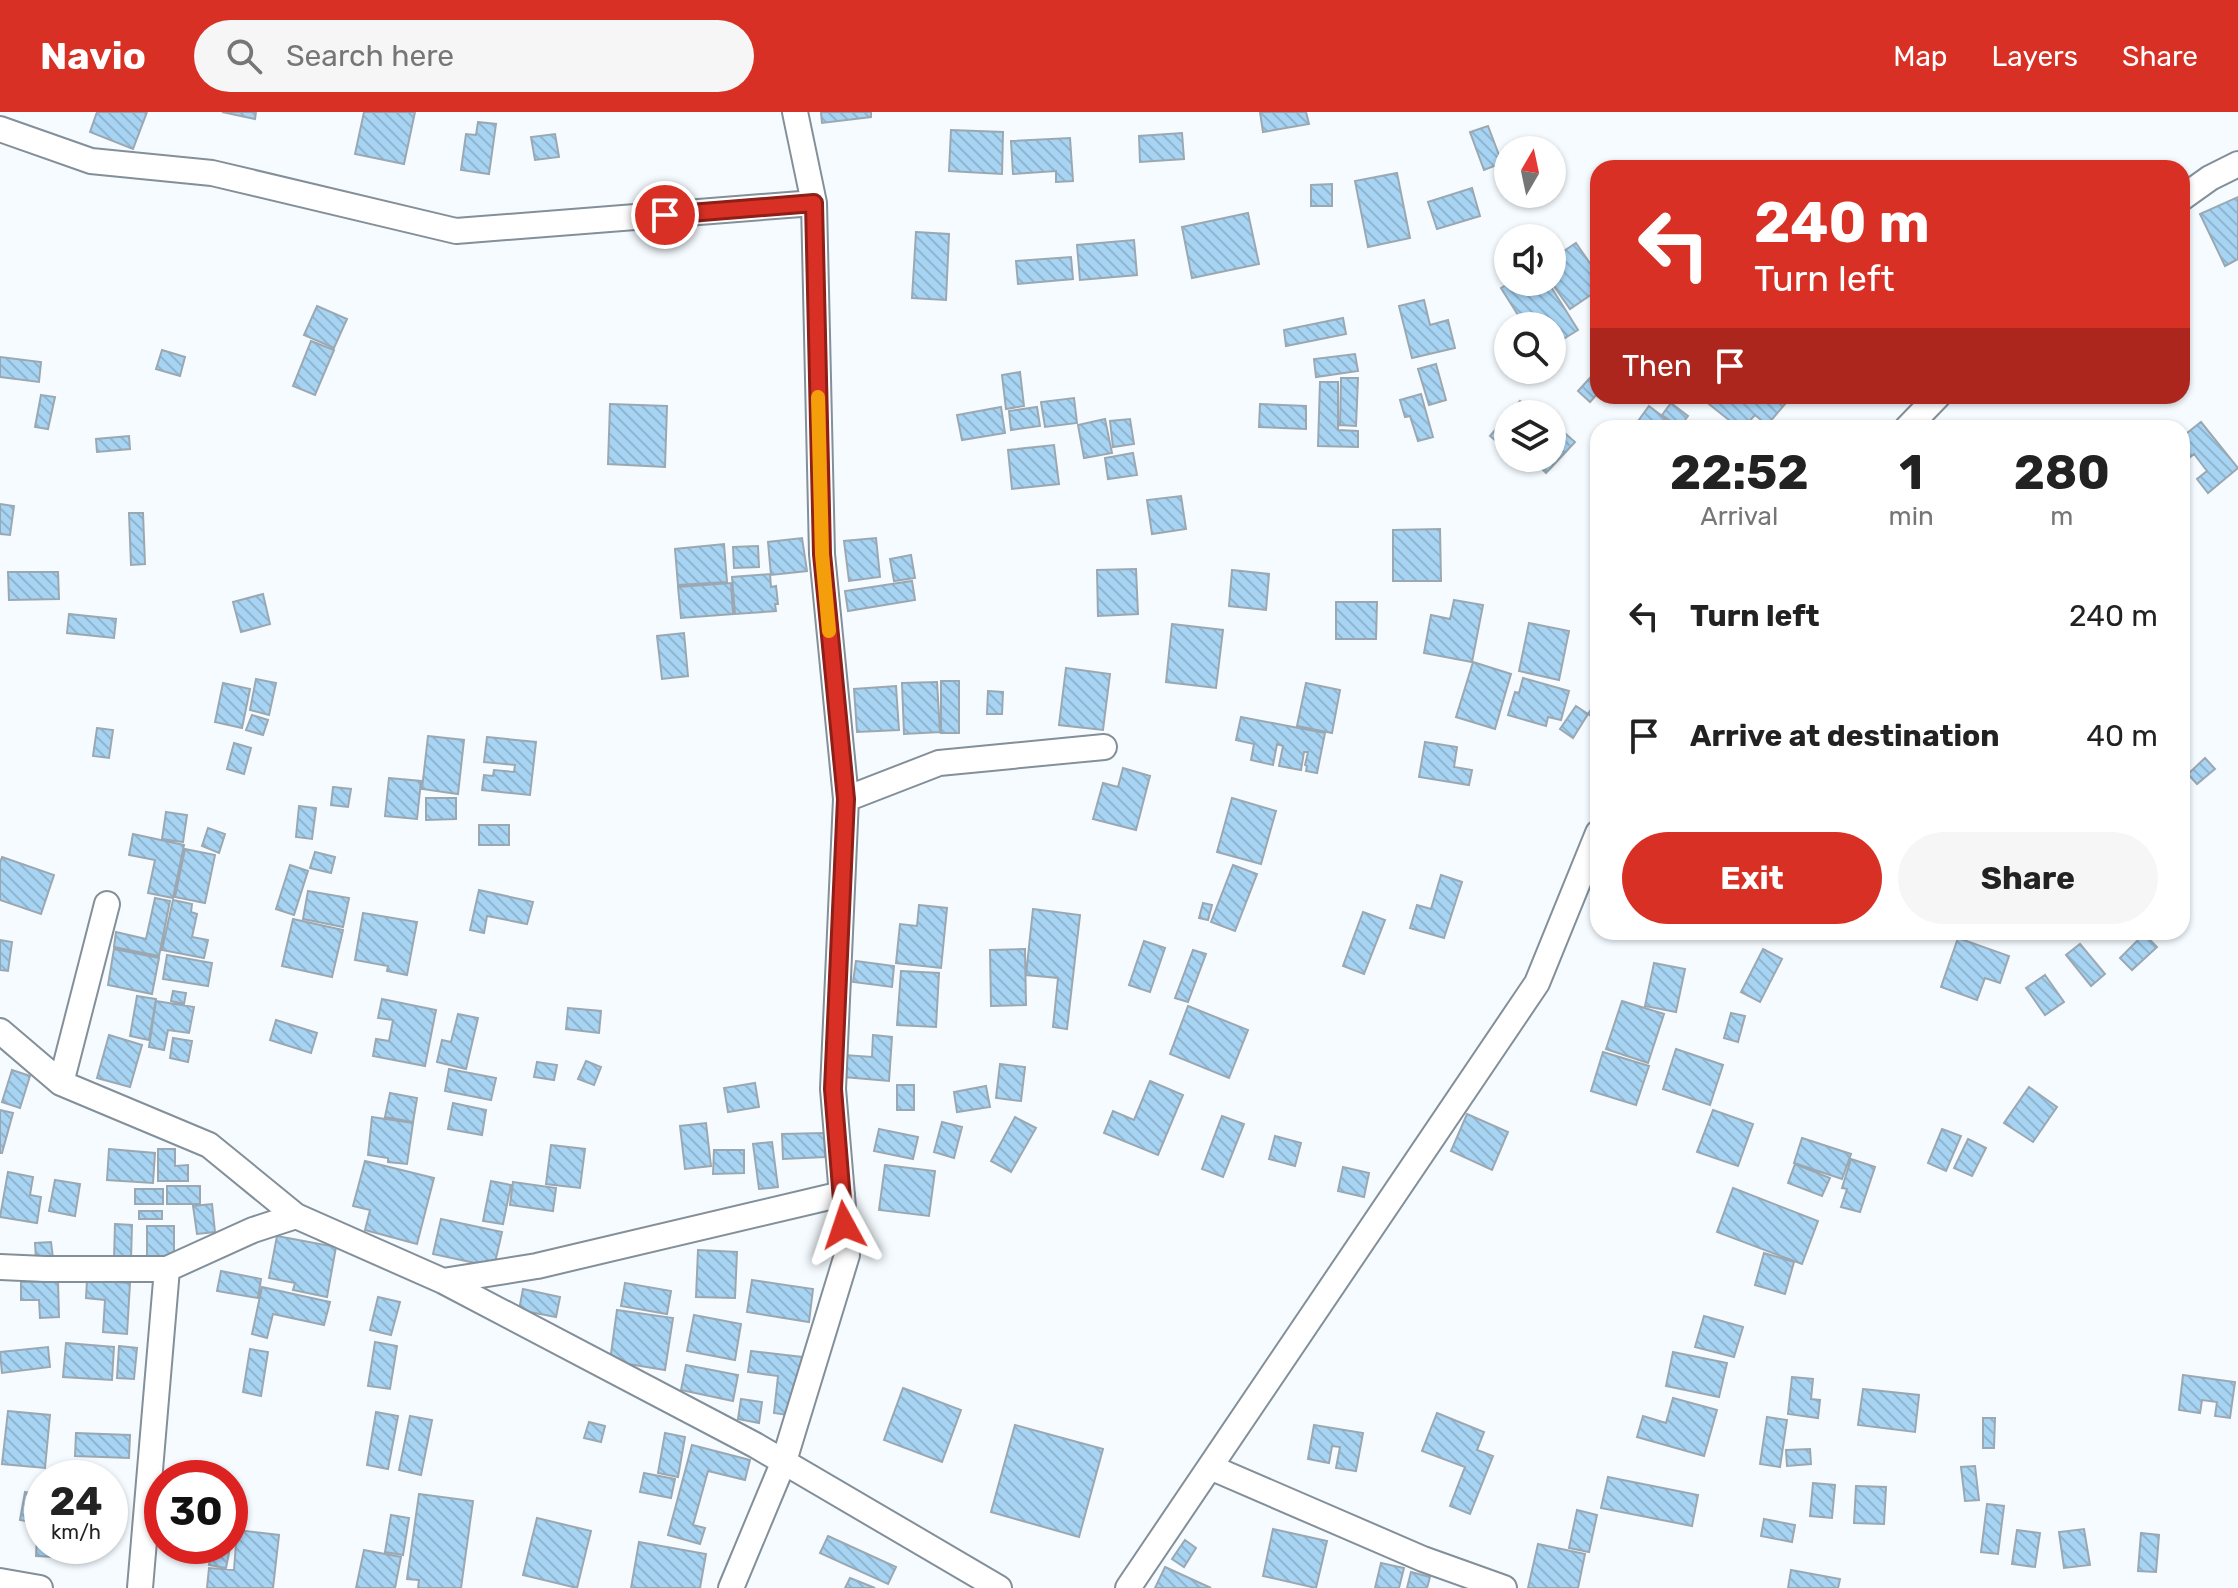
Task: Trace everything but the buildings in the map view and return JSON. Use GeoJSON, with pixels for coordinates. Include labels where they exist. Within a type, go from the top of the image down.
{"type":"FeatureCollection","features":[{"type":"Feature","properties":{"kind":"street"},"geometry":{"type":"LineString","coordinates":[[731,1588],[784,1461],[847,1255],[833,1089],[846,799],[822,554],[814,203],[795,112]]}},
{"type":"Feature","properties":{"kind":"street"},"geometry":{"type":"LineString","coordinates":[[7,124],[91,161],[212,173],[456,231],[814,203]]}},
{"type":"Feature","properties":{"kind":"street"},"geometry":{"type":"LineString","coordinates":[[2190,192],[2238,164]]}},
{"type":"Feature","properties":{"kind":"street"},"geometry":{"type":"LineString","coordinates":[[1915,420],[1930,404]]}},
{"type":"Feature","properties":{"kind":"street"},"geometry":{"type":"LineString","coordinates":[[846,799],[939,763],[1104,747]]}},
{"type":"Feature","properties":{"kind":"street"},"geometry":{"type":"LineString","coordinates":[[1128,1588],[1537,983],[1590,853]]}},
{"type":"Feature","properties":{"kind":"street"},"geometry":{"type":"LineString","coordinates":[[61,1083],[107,904]]}},
{"type":"Feature","properties":{"kind":"street"},"geometry":{"type":"LineString","coordinates":[[0,1031],[61,1083],[209,1145],[296,1216],[443,1281],[784,1461],[999,1588]]}},
{"type":"Feature","properties":{"kind":"street"},"geometry":{"type":"LineString","coordinates":[[443,1281],[537,1266],[842,1194]]}},
{"type":"Feature","properties":{"kind":"street"},"geometry":{"type":"LineString","coordinates":[[0,1267],[167,1269],[253,1230],[296,1216]]}},
{"type":"Feature","properties":{"kind":"street"},"geometry":{"type":"LineString","coordinates":[[140,1588],[167,1269]]}},
{"type":"Feature","properties":{"kind":"street"},"geometry":{"type":"LineString","coordinates":[[1210,1467],[1423,1559],[1504,1588]]}},
{"type":"Feature","properties":{"kind":"street"},"geometry":{"type":"LineString","coordinates":[[0,1581],[40,1588]]}},
{"type":"Feature","properties":{"kind":"slow traffic"},"geometry":{"type":"LineString","coordinates":[[818,397],[822,554],[829,631]]}},
{"type":"Feature","properties":{"kind":"route"},"geometry":{"type":"LineString","coordinates":[[665,215],[814,203],[822,554],[846,799],[833,1089],[844,1225]]}}]}
